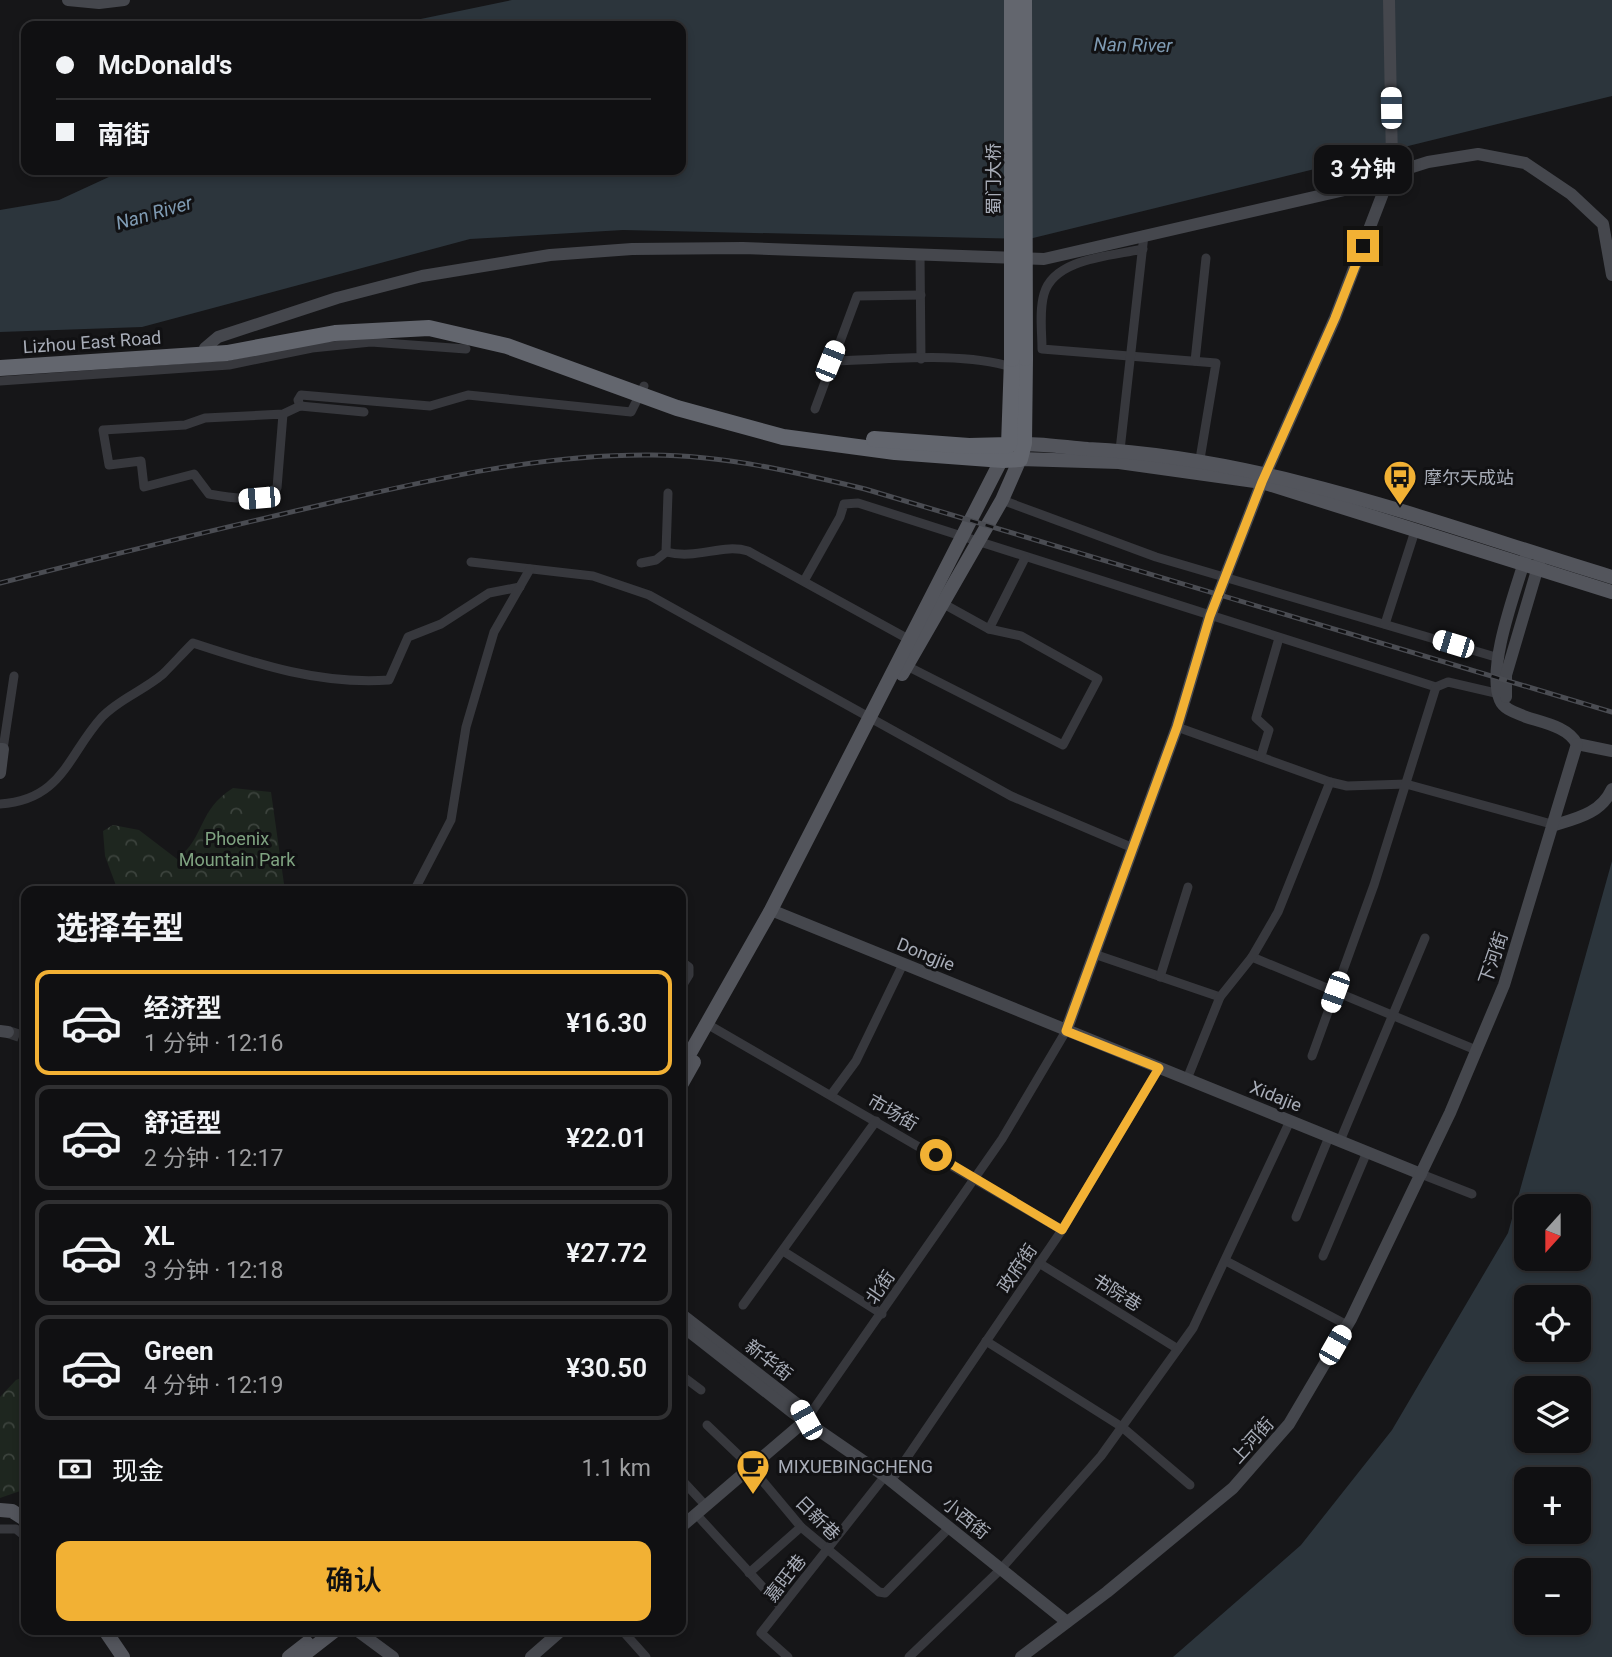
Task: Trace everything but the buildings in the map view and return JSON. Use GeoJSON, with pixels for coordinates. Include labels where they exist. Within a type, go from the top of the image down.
{"type":"FeatureCollection","features":[{"type":"Feature","properties":{"kind":"highway","name":"蜀门大桥"},"geometry":{"type":"LineString","coordinates":[[1012,0],[1016,361]]}},
{"type":"Feature","properties":{"kind":"highway","name":"蜀门大桥"},"geometry":{"type":"LineString","coordinates":[[1016,361],[1024,0]]}},
{"type":"Feature","properties":{"kind":"highway"},"geometry":{"type":"LineString","coordinates":[[186,352],[256,332],[332,323],[430,319],[510,338],[642,390],[677,408],[783,437],[895,452],[1012,449]]}},
{"type":"Feature","properties":{"kind":"highway"},"geometry":{"type":"LineString","coordinates":[[186,352],[228,353],[335,333],[429,328],[507,346],[642,390]]}},
{"type":"Feature","properties":{"kind":"highway","name":"Lizhou East Road"},"geometry":{"type":"LineString","coordinates":[[0,360],[186,352]]}},
{"type":"Feature","properties":{"kind":"highway","name":"Lizhou East Road"},"geometry":{"type":"LineString","coordinates":[[0,368],[186,352]]}},
{"type":"Feature","properties":{"kind":"highway"},"geometry":{"type":"LineString","coordinates":[[1016,361],[1012,449],[1020,459]]}},
{"type":"Feature","properties":{"kind":"main road"},"geometry":{"type":"LineString","coordinates":[[872,721],[942,603],[1012,449],[1120,450],[1200,459],[1533,560],[1612,592]]}},
{"type":"Feature","properties":{"kind":"main road"},"geometry":{"type":"LineString","coordinates":[[686,1075],[775,911],[872,721],[909,640],[969,540],[1002,500],[1020,459],[1119,463],[1265,477],[1415,531],[1612,577]]}},
{"type":"Feature","properties":{"kind":"main road"},"geometry":{"type":"LineString","coordinates":[[686,1062],[711,1026]]}},
{"type":"Feature","properties":{"kind":"main road"},"geometry":{"type":"LineString","coordinates":[[0,1510],[12,1511],[21,1517]]}},
{"type":"Feature","properties":{"kind":"main road"},"geometry":{"type":"LineString","coordinates":[[108,1635],[123,1657]]}},
{"type":"Feature","properties":{"kind":"main road"},"geometry":{"type":"LineString","coordinates":[[289,1657],[317,1635]]}},
{"type":"Feature","properties":{"kind":"main road"},"geometry":{"type":"LineString","coordinates":[[301,1657],[329,1635]]}},
{"type":"Feature","properties":{"kind":"street"},"geometry":{"type":"LineString","coordinates":[[68,0],[99,3],[124,0]]}},
{"type":"Feature","properties":{"kind":"street"},"geometry":{"type":"LineString","coordinates":[[1066,1031],[1177,727],[1210,616],[1265,477],[1335,318],[1388,180],[1392,162],[1389,0]]}},
{"type":"Feature","properties":{"kind":"street"},"geometry":{"type":"LineString","coordinates":[[256,332],[337,298],[422,276],[550,255],[632,249],[743,248],[1044,259],[1388,180],[1409,168],[1428,162],[1478,154],[1525,163],[1570,194],[1603,224],[1612,275]]}},
{"type":"Feature","properties":{"kind":"street"},"geometry":{"type":"LineString","coordinates":[[1120,450],[1144,236]]}},
{"type":"Feature","properties":{"kind":"street"},"geometry":{"type":"LineString","coordinates":[[1143,249],[1066,268],[1049,283],[1043,299],[1042,349],[1216,363],[1200,459]]}},
{"type":"Feature","properties":{"kind":"street"},"geometry":{"type":"LineString","coordinates":[[920,254],[921,359]]}},
{"type":"Feature","properties":{"kind":"street"},"geometry":{"type":"LineString","coordinates":[[1195,361],[1206,258]]}},
{"type":"Feature","properties":{"kind":"street"},"geometry":{"type":"LineString","coordinates":[[815,409],[830,361],[856,296],[921,295]]}},
{"type":"Feature","properties":{"kind":"street"},"geometry":{"type":"LineString","coordinates":[[0,381],[229,365],[312,348],[371,342],[466,349]]}},
{"type":"Feature","properties":{"kind":"street"},"geometry":{"type":"LineString","coordinates":[[830,361],[1016,361]]}},
{"type":"Feature","properties":{"kind":"street"},"geometry":{"type":"LineString","coordinates":[[300,406],[298,400],[301,395],[430,406],[468,395],[631,412],[642,390]]}},
{"type":"Feature","properties":{"kind":"street"},"geometry":{"type":"LineString","coordinates":[[283,414],[277,488],[259,498],[241,500],[209,494],[194,474],[144,487],[141,461],[109,465],[103,430],[185,425],[205,418],[283,414],[300,406],[364,412]]}},
{"type":"Feature","properties":{"kind":"street"},"geometry":{"type":"LineString","coordinates":[[666,552],[668,493]]}},
{"type":"Feature","properties":{"kind":"street"},"geometry":{"type":"LineString","coordinates":[[1002,500],[1156,557],[1499,658]]}},
{"type":"Feature","properties":{"kind":"street"},"geometry":{"type":"LineString","coordinates":[[804,581],[840,517],[844,504],[872,506],[1025,558],[1436,687],[1448,682],[1502,695]]}},
{"type":"Feature","properties":{"kind":"street"},"geometry":{"type":"LineString","coordinates":[[1385,624],[1415,531]]}},
{"type":"Feature","properties":{"kind":"street"},"geometry":{"type":"LineString","coordinates":[[641,563],[656,560],[666,552],[699,555],[741,549],[909,640]]}},
{"type":"Feature","properties":{"kind":"street"},"geometry":{"type":"LineString","coordinates":[[989,629],[1025,558]]}},
{"type":"Feature","properties":{"kind":"street"},"geometry":{"type":"LineString","coordinates":[[1502,695],[1496,681],[1499,658],[1533,560]]}},
{"type":"Feature","properties":{"kind":"street"},"geometry":{"type":"LineString","coordinates":[[1533,560],[1500,702],[1511,711],[1572,734],[1577,744],[1612,751]]}},
{"type":"Feature","properties":{"kind":"street"},"geometry":{"type":"LineString","coordinates":[[471,562],[593,576],[649,595],[1011,796],[1133,848]]}},
{"type":"Feature","properties":{"kind":"street"},"geometry":{"type":"LineString","coordinates":[[417,886],[452,820],[466,727],[494,632],[530,569]]}},
{"type":"Feature","properties":{"kind":"street"},"geometry":{"type":"LineString","coordinates":[[0,804],[26,799],[53,783],[82,748],[101,719],[121,700],[162,674],[193,643],[273,670],[355,682],[389,680],[408,637],[441,624],[489,593],[520,586]]}},
{"type":"Feature","properties":{"kind":"street"},"geometry":{"type":"LineString","coordinates":[[907,666],[1063,745],[1098,679],[1021,636],[989,629],[942,603]]}},
{"type":"Feature","properties":{"kind":"street"},"geometry":{"type":"LineString","coordinates":[[1261,756],[1269,730],[1256,718],[1279,638]]}},
{"type":"Feature","properties":{"kind":"street"},"geometry":{"type":"LineString","coordinates":[[0,773],[14,676]]}},
{"type":"Feature","properties":{"kind":"street"},"geometry":{"type":"LineString","coordinates":[[1312,1056],[1374,884],[1436,687]]}},
{"type":"Feature","properties":{"kind":"street"},"geometry":{"type":"LineString","coordinates":[[1177,727],[1330,782],[1348,786],[1406,784],[1555,825],[1587,815],[1606,802],[1612,789]]}},
{"type":"Feature","properties":{"kind":"street","name":"下河街"},"geometry":{"type":"LineString","coordinates":[[1421,1174],[1504,985],[1555,825],[1577,744]]}},
{"type":"Feature","properties":{"kind":"street"},"geometry":{"type":"LineString","coordinates":[[1187,1079],[1220,997],[1252,957],[1278,912],[1330,782]]}},
{"type":"Feature","properties":{"kind":"street"},"geometry":{"type":"LineString","coordinates":[[1160,976],[1188,887]]}},
{"type":"Feature","properties":{"kind":"street","name":"Dongjie"},"geometry":{"type":"LineString","coordinates":[[775,911],[1066,1031]]}},
{"type":"Feature","properties":{"kind":"street"},"geometry":{"type":"LineString","coordinates":[[1296,1217],[1393,1015],[1425,938]]}},
{"type":"Feature","properties":{"kind":"street"},"geometry":{"type":"LineString","coordinates":[[1094,954],[1220,997]]}},
{"type":"Feature","properties":{"kind":"street"},"geometry":{"type":"LineString","coordinates":[[1252,957],[1476,1050]]}},
{"type":"Feature","properties":{"kind":"street"},"geometry":{"type":"LineString","coordinates":[[831,1096],[856,1061],[903,964]]}},
{"type":"Feature","properties":{"kind":"street","name":"市场街"},"geometry":{"type":"LineString","coordinates":[[711,1026],[1062,1230]]}},
{"type":"Feature","properties":{"kind":"street","name":"Xidajie"},"geometry":{"type":"LineString","coordinates":[[1066,1031],[1472,1194]]}},
{"type":"Feature","properties":{"kind":"street","name":"北街"},"geometry":{"type":"LineString","coordinates":[[686,1523],[806,1420],[976,1178],[1066,1031]]}},
{"type":"Feature","properties":{"kind":"street","name":"政府街"},"geometry":{"type":"LineString","coordinates":[[888,1478],[1062,1230],[1159,1068]]}},
{"type":"Feature","properties":{"kind":"street"},"geometry":{"type":"LineString","coordinates":[[743,1305],[876,1121]]}},
{"type":"Feature","properties":{"kind":"street"},"geometry":{"type":"LineString","coordinates":[[908,1657],[1001,1569],[1101,1457],[1193,1328],[1290,1121]]}},
{"type":"Feature","properties":{"kind":"street"},"geometry":{"type":"LineString","coordinates":[[1323,1256],[1367,1152]]}},
{"type":"Feature","properties":{"kind":"street","name":"上河街"},"geometry":{"type":"LineString","coordinates":[[1021,1657],[1233,1488],[1289,1424],[1347,1325],[1421,1174]]}},
{"type":"Feature","properties":{"kind":"street"},"geometry":{"type":"LineString","coordinates":[[783,1251],[882,1314]]}},
{"type":"Feature","properties":{"kind":"street"},"geometry":{"type":"LineString","coordinates":[[1226,1261],[1347,1325]]}},
{"type":"Feature","properties":{"kind":"street","name":"书院巷"},"geometry":{"type":"LineString","coordinates":[[1039,1263],[1178,1349]]}},
{"type":"Feature","properties":{"kind":"street","name":"新华街"},"geometry":{"type":"LineString","coordinates":[[686,1318],[797,1404],[806,1420]]}},
{"type":"Feature","properties":{"kind":"street","name":"新华街"},"geometry":{"type":"LineString","coordinates":[[686,1329],[806,1420]]}},
{"type":"Feature","properties":{"kind":"street"},"geometry":{"type":"LineString","coordinates":[[986,1341],[1122,1427],[1190,1485]]}},
{"type":"Feature","properties":{"kind":"street"},"geometry":{"type":"LineString","coordinates":[[686,1379],[701,1390]]}},
{"type":"Feature","properties":{"kind":"street","name":"小西街"},"geometry":{"type":"LineString","coordinates":[[806,1420],[888,1478],[1067,1622]]}},
{"type":"Feature","properties":{"kind":"street","name":"日新巷"},"geometry":{"type":"LineString","coordinates":[[707,1425],[751,1467],[801,1527],[879,1592],[886,1593],[949,1528]]}},
{"type":"Feature","properties":{"kind":"street","name":"嘉旺巷"},"geometry":{"type":"LineString","coordinates":[[788,1657],[761,1633],[888,1478]]}},
{"type":"Feature","properties":{"kind":"street"},"geometry":{"type":"LineString","coordinates":[[686,1487],[749,1573],[781,1607]]}},
{"type":"Feature","properties":{"kind":"street"},"geometry":{"type":"LineString","coordinates":[[749,1573],[801,1527]]}},
{"type":"Feature","properties":{"kind":"street"},"geometry":{"type":"LineString","coordinates":[[0,1529],[16,1529],[21,1533]]}},
{"type":"Feature","properties":{"kind":"street"},"geometry":{"type":"LineString","coordinates":[[363,1635],[393,1657]]}},
{"type":"Feature","properties":{"kind":"street"},"geometry":{"type":"LineString","coordinates":[[531,1657],[556,1635]]}},
{"type":"Feature","properties":{"kind":"street"},"geometry":{"type":"LineString","coordinates":[[626,1635],[646,1657]]}},
{"type":"Feature","properties":{"kind":"green space","name":"Phoenix Mountain Park"},"geometry":{"type":"Polygon","coordinates":[[[233,788],[271,792],[284,886],[116,886],[105,856],[103,831],[113,825],[139,830],[177,859],[193,841],[207,815],[221,797],[233,788]]]}},
{"type":"Feature","properties":{"kind":"green space"},"geometry":{"type":"Polygon","coordinates":[[[21,1378],[21,1491],[0,1498],[0,1397],[21,1378]]]}},
{"type":"Feature","properties":{"kind":"water","name":"Nan River"},"geometry":{"type":"Polygon","coordinates":[[[512,0],[1612,0],[1612,96],[1029,239],[623,230],[470,239],[142,327],[0,332],[0,210],[59,200],[112,175],[686,175],[686,21],[411,21],[512,0]]]}},
{"type":"Feature","properties":{"kind":"water"},"geometry":{"type":"Polygon","coordinates":[[[1612,861],[1612,1657],[1173,1657],[1301,1545],[1392,1430],[1508,1233],[1514,1212],[1514,1271],[1591,1271],[1591,1194],[1519,1194],[1612,861]]]}},
{"type":"Feature","properties":{"kind":"tunnel"},"geometry":{"type":"LineString","coordinates":[[8,1032],[21,1036]]}},
{"type":"Feature","properties":{"kind":"railway"},"geometry":{"type":"LineString","coordinates":[[0,583],[373,493],[491,469],[611,456],[706,458],[759,466],[865,489],[1612,712]]}},
{"type":"Feature","properties":{"kind":"place","name":"摩尔天成站"},"geometry":{"type":"Point","coordinates":[1400,507]}},
{"type":"Feature","properties":{"kind":"place","name":"MIXUEBINGCHENG"},"geometry":{"type":"Point","coordinates":[753,1496]}},
{"type":"Feature","properties":{"kind":"route"},"geometry":{"type":"LineString","coordinates":[[936,1155],[1062,1230],[1159,1068],[1066,1031],[1177,727],[1210,616],[1262,482],[1335,318],[1363,246]]}}]}
